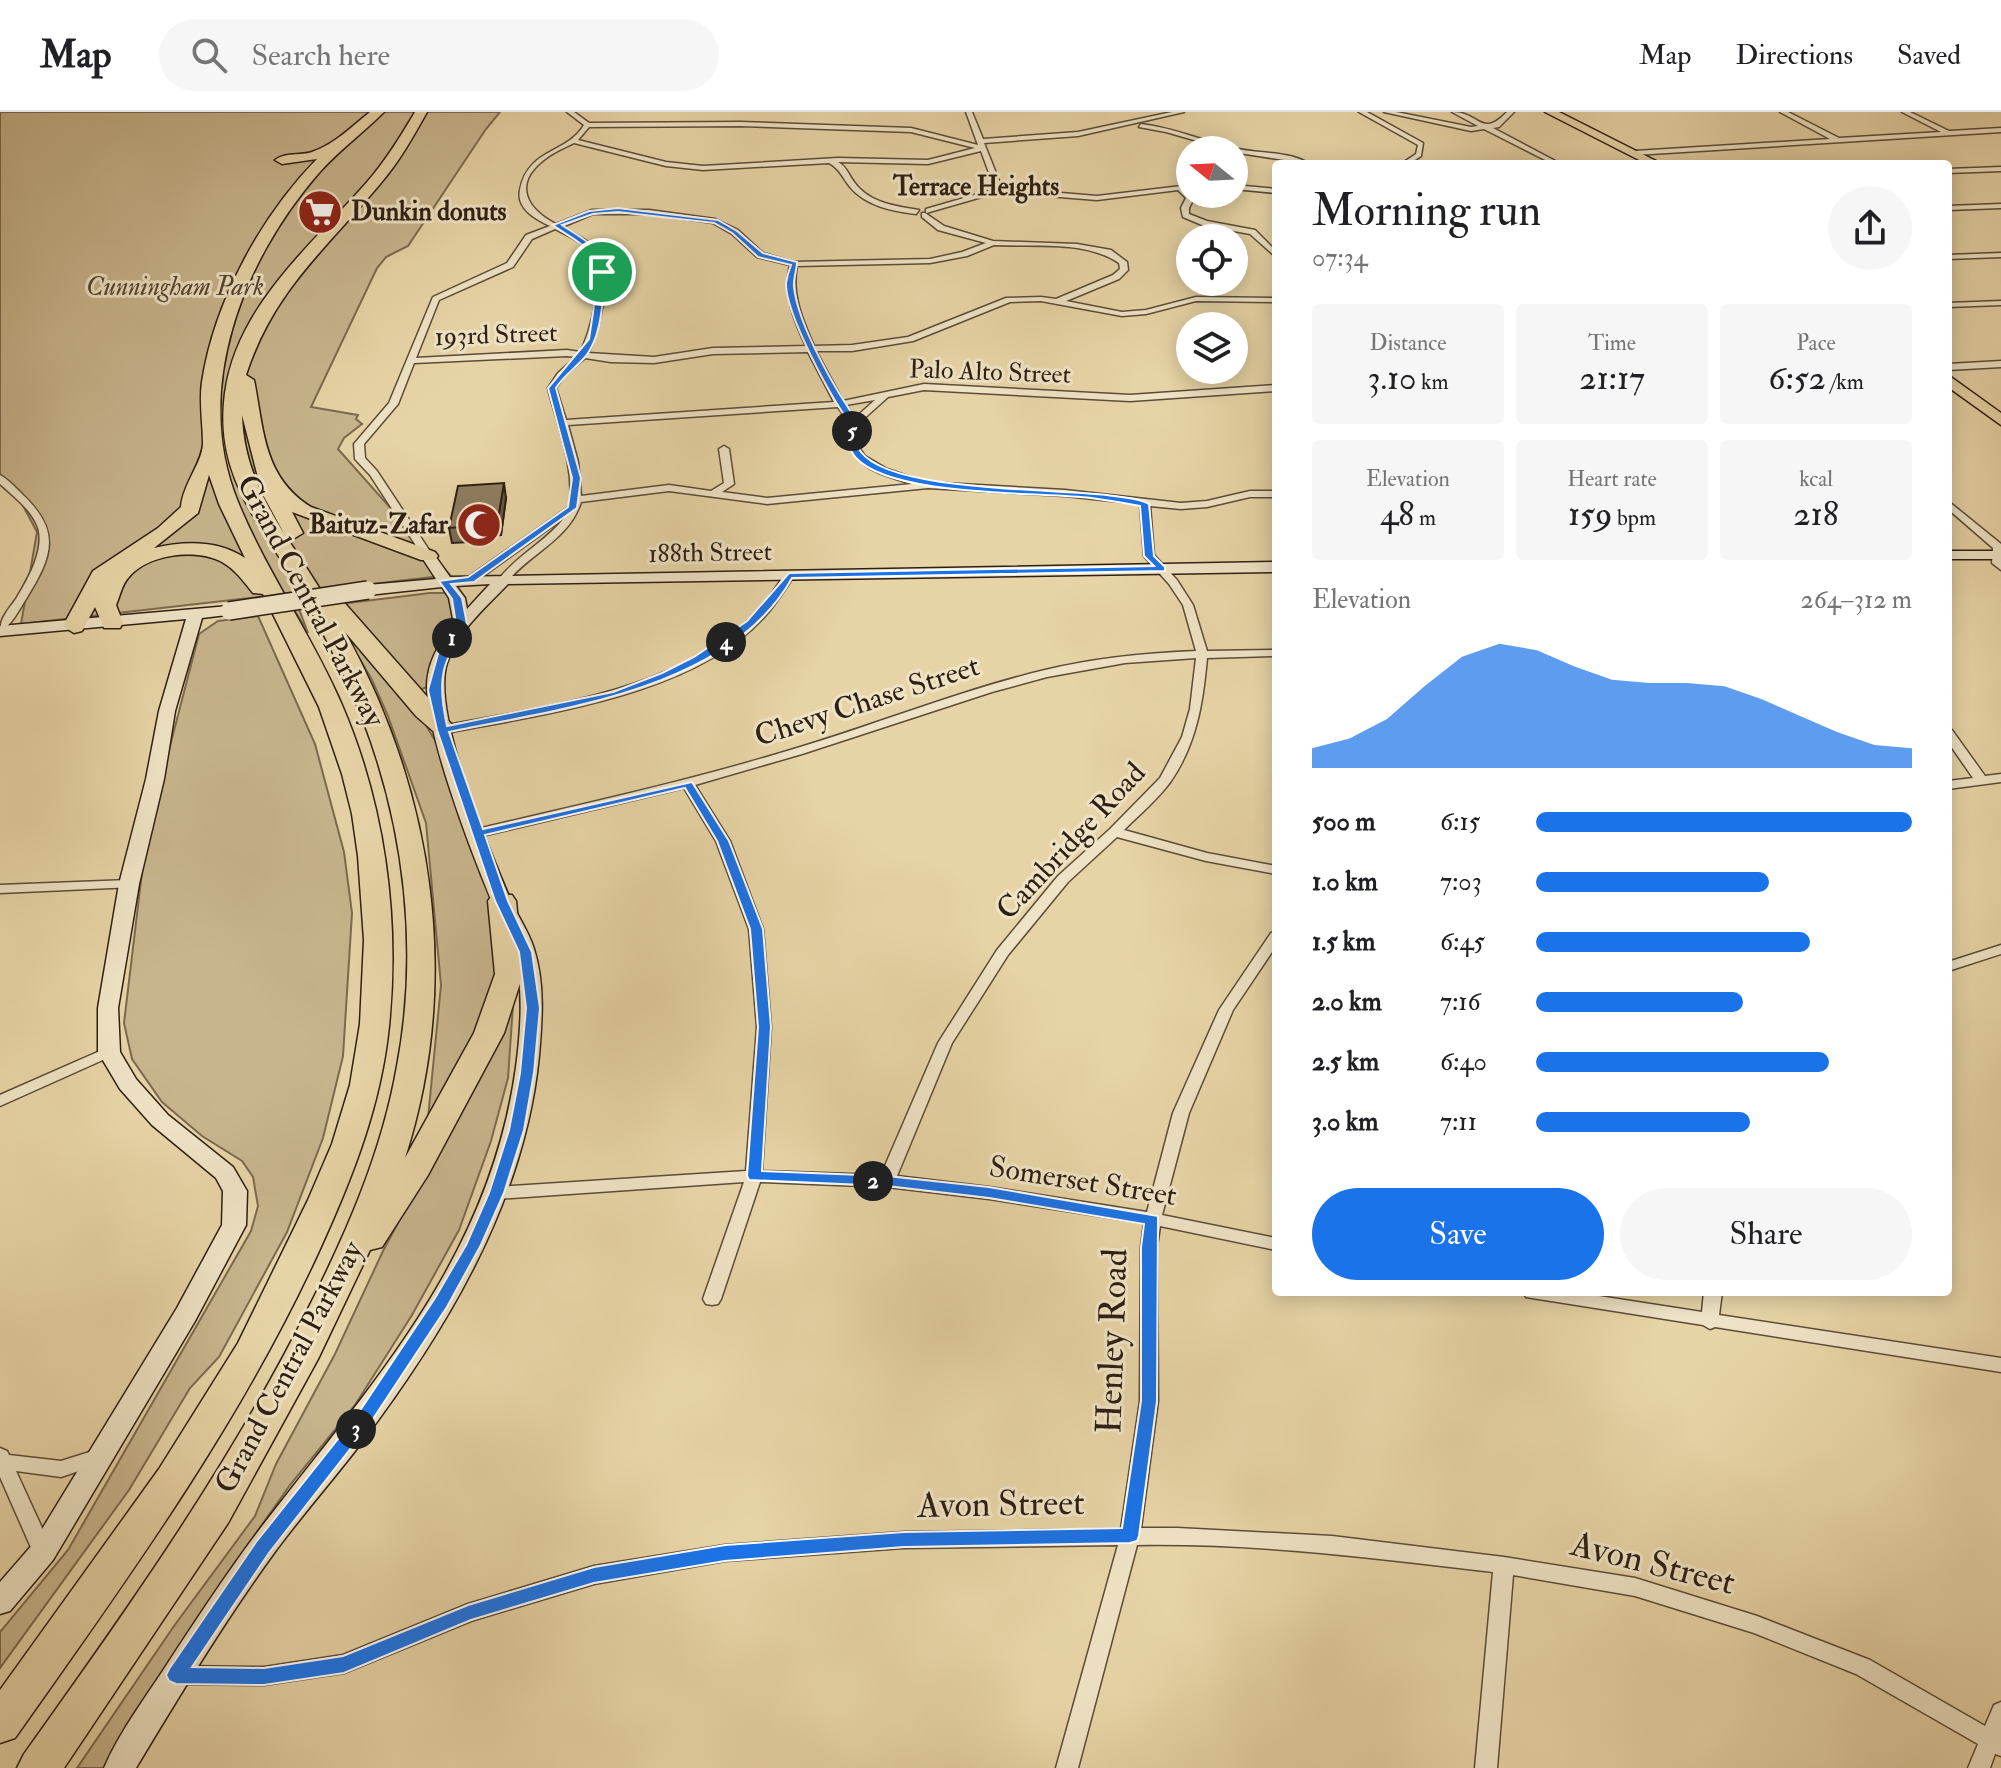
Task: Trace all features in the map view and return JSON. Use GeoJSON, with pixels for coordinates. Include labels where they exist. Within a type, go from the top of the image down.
{"type":"FeatureCollection","features":[{"type":"Feature","properties":{"kind":"highway"},"geometry":{"type":"LineString","coordinates":[[310,176],[304,167],[282,160],[318,155],[352,135],[358,112]]}},
{"type":"Feature","properties":{"kind":"highway"},"geometry":{"type":"LineString","coordinates":[[306,205],[304,199],[322,176],[379,112]]}},
{"type":"Feature","properties":{"kind":"highway","name":"Grand Central Parkway"},"geometry":{"type":"LineString","coordinates":[[0,1724],[125,1550],[222,1405],[293,1274],[340,1165],[369,1067],[377,979],[376,888],[363,808],[343,735],[315,670],[233,514],[220,479],[209,410],[213,374],[223,334],[239,291],[266,240],[310,176],[379,112]]}},
{"type":"Feature","properties":{"kind":"highway","name":"Grand Central Parkway"},"geometry":{"type":"LineString","coordinates":[[39,1768],[185,1558],[341,1282],[387,1163],[413,1065],[422,973],[417,886],[403,802],[381,733],[352,666],[299,572],[254,503],[236,447],[233,412],[241,362],[260,316],[384,171],[407,139],[421,112]]}},
{"type":"Feature","properties":{"kind":"highway"},"geometry":{"type":"LineString","coordinates":[[384,171],[411,147],[423,128],[437,115]]}},
{"type":"Feature","properties":{"kind":"highway"},"geometry":{"type":"LineString","coordinates":[[340,205],[356,193],[385,156],[407,139]]}},
{"type":"Feature","properties":{"kind":"highway"},"geometry":{"type":"LineString","coordinates":[[292,275],[302,254],[314,240]]}},
{"type":"Feature","properties":{"kind":"highway"},"geometry":{"type":"LineString","coordinates":[[239,291],[277,241]]}},
{"type":"Feature","properties":{"kind":"highway"},"geometry":{"type":"LineString","coordinates":[[241,362],[258,452],[277,504],[337,610],[442,728]]}},
{"type":"Feature","properties":{"kind":"highway"},"geometry":{"type":"LineString","coordinates":[[74,626],[101,576],[121,559],[165,532],[191,509],[192,492],[213,445]]}},
{"type":"Feature","properties":{"kind":"highway"},"geometry":{"type":"LineString","coordinates":[[268,477],[286,501],[298,508],[428,556]]}},
{"type":"Feature","properties":{"kind":"highway"},"geometry":{"type":"LineString","coordinates":[[112,623],[105,605],[122,572],[148,558],[186,551],[214,552],[237,562],[286,616]]}},
{"type":"Feature","properties":{"kind":"highway"},"geometry":{"type":"LineString","coordinates":[[341,1282],[412,1175],[489,1033],[509,974],[502,901]]}},
{"type":"Feature","properties":{"kind":"main road"},"geometry":{"type":"LineString","coordinates":[[1550,112],[1648,160]]}},
{"type":"Feature","properties":{"kind":"main road"},"geometry":{"type":"LineString","coordinates":[[1952,383],[2001,420]]}},
{"type":"Feature","properties":{"kind":"main road"},"geometry":{"type":"LineString","coordinates":[[1952,555],[2000,559]]}},
{"type":"Feature","properties":{"kind":"main road"},"geometry":{"type":"LineString","coordinates":[[428,556],[457,598],[462,624]]}},
{"type":"Feature","properties":{"kind":"main road","name":"188th Street"},"geometry":{"type":"LineString","coordinates":[[195,615],[444,581],[1272,567]]}},
{"type":"Feature","properties":{"kind":"main road","name":"Grand Central Parkway"},"geometry":{"type":"LineString","coordinates":[[119,1768],[176,1675],[263,1547],[363,1420],[441,1303],[474,1245],[497,1193],[516,1130],[527,1073],[533,1008],[525,952],[502,901],[478,833],[442,728],[434,690],[444,650],[462,624],[503,580]]}},
{"type":"Feature","properties":{"kind":"main road"},"geometry":{"type":"LineString","coordinates":[[0,630],[195,615],[167,711],[155,779],[129,884],[108,1008],[109,1052],[128,1084],[160,1120],[225,1173],[235,1191],[236,1206],[234,1225],[225,1247],[43,1552],[0,1602]]}},
{"type":"Feature","properties":{"kind":"street"},"geometry":{"type":"LineString","coordinates":[[570,112],[587,125],[741,124],[911,130],[982,144]]}},
{"type":"Feature","properties":{"kind":"street"},"geometry":{"type":"LineString","coordinates":[[969,112],[999,190]]}},
{"type":"Feature","properties":{"kind":"street"},"geometry":{"type":"LineString","coordinates":[[1128,125],[1139,117],[1138,112]]}},
{"type":"Feature","properties":{"kind":"street"},"geometry":{"type":"LineString","coordinates":[[571,140],[689,167],[850,160],[928,162],[982,144],[1078,134],[1181,112]]}},
{"type":"Feature","properties":{"kind":"street"},"geometry":{"type":"LineString","coordinates":[[1365,114],[1385,112],[1457,128],[1497,126],[1511,112]]}},
{"type":"Feature","properties":{"kind":"street"},"geometry":{"type":"LineString","coordinates":[[1455,112],[1550,160]]}},
{"type":"Feature","properties":{"kind":"street"},"geometry":{"type":"LineString","coordinates":[[1783,112],[1837,141]]}},
{"type":"Feature","properties":{"kind":"street"},"geometry":{"type":"LineString","coordinates":[[1905,112],[1950,134]]}},
{"type":"Feature","properties":{"kind":"street"},"geometry":{"type":"LineString","coordinates":[[1365,114],[1421,144],[1419,155],[1411,160]]}},
{"type":"Feature","properties":{"kind":"street"},"geometry":{"type":"LineString","coordinates":[[503,580],[513,566],[567,524],[574,504],[576,478],[553,385],[582,355],[594,333],[602,264],[589,246],[526,206],[522,191],[539,159],[584,134],[587,125]]}},
{"type":"Feature","properties":{"kind":"street"},"geometry":{"type":"LineString","coordinates":[[1128,125],[1168,129],[1238,151],[1295,160]]}},
{"type":"Feature","properties":{"kind":"street"},"geometry":{"type":"LineString","coordinates":[[1635,153],[2001,130]]}},
{"type":"Feature","properties":{"kind":"street"},"geometry":{"type":"LineString","coordinates":[[842,167],[850,160]]}},
{"type":"Feature","properties":{"kind":"street"},"geometry":{"type":"LineString","coordinates":[[831,161],[842,167],[852,185],[885,209],[923,213],[999,190],[1097,198],[1176,188]]}},
{"type":"Feature","properties":{"kind":"street"},"geometry":{"type":"LineString","coordinates":[[1952,171],[2001,169]]}},
{"type":"Feature","properties":{"kind":"street"},"geometry":{"type":"LineString","coordinates":[[1248,188],[1272,191]]}},
{"type":"Feature","properties":{"kind":"street"},"geometry":{"type":"LineString","coordinates":[[1952,208],[2001,206]]}},
{"type":"Feature","properties":{"kind":"street"},"geometry":{"type":"LineString","coordinates":[[1185,208],[1186,215],[1205,223],[1252,232],[1272,251]]}},
{"type":"Feature","properties":{"kind":"street"},"geometry":{"type":"LineString","coordinates":[[428,556],[374,473],[360,459],[358,451],[367,431],[393,404],[436,299],[510,265],[529,237],[592,212],[618,210],[715,221],[735,232],[760,255],[794,264],[910,263],[964,254],[993,243]]}},
{"type":"Feature","properties":{"kind":"street"},"geometry":{"type":"LineString","coordinates":[[923,213],[941,228],[993,243],[1077,246],[1108,252],[1123,262],[1124,270],[1116,277],[1057,302]]}},
{"type":"Feature","properties":{"kind":"street"},"geometry":{"type":"LineString","coordinates":[[1952,249],[2001,247]]}},
{"type":"Feature","properties":{"kind":"street"},"geometry":{"type":"LineString","coordinates":[[1991,248],[2001,254]]}},
{"type":"Feature","properties":{"kind":"street"},"geometry":{"type":"LineString","coordinates":[[1952,257],[2001,254]]}},
{"type":"Feature","properties":{"kind":"street"},"geometry":{"type":"LineString","coordinates":[[794,264],[790,285],[812,351],[839,404],[854,423]]}},
{"type":"Feature","properties":{"kind":"street"},"geometry":{"type":"LineString","coordinates":[[768,351],[812,351],[910,339],[1009,300],[1057,302],[1122,314],[1146,312],[1196,299],[1272,300]]}},
{"type":"Feature","properties":{"kind":"street"},"geometry":{"type":"LineString","coordinates":[[1952,305],[2001,303]]}},
{"type":"Feature","properties":{"kind":"street","name":"193rd Street"},"geometry":{"type":"LineString","coordinates":[[412,361],[567,353],[654,360],[713,351],[768,351]]}},
{"type":"Feature","properties":{"kind":"street"},"geometry":{"type":"LineString","coordinates":[[768,351],[818,362]]}},
{"type":"Feature","properties":{"kind":"street"},"geometry":{"type":"LineString","coordinates":[[1952,367],[2001,364]]}},
{"type":"Feature","properties":{"kind":"street","name":"Palo Alto Street"},"geometry":{"type":"LineString","coordinates":[[561,423],[839,404],[924,387],[1130,398],[1272,388]]}},
{"type":"Feature","properties":{"kind":"street"},"geometry":{"type":"LineString","coordinates":[[886,394],[854,423],[852,444],[859,456],[889,473],[928,485]]}},
{"type":"Feature","properties":{"kind":"street"},"geometry":{"type":"LineString","coordinates":[[710,495],[729,484],[724,449]]}},
{"type":"Feature","properties":{"kind":"street"},"geometry":{"type":"LineString","coordinates":[[889,473],[895,488]]}},
{"type":"Feature","properties":{"kind":"street"},"geometry":{"type":"LineString","coordinates":[[0,478],[42,522],[45,535],[35,573],[0,630]]}},
{"type":"Feature","properties":{"kind":"street"},"geometry":{"type":"LineString","coordinates":[[471,580],[574,504],[669,488],[767,501],[928,485],[1091,496],[1145,504],[1207,504],[1250,494],[1272,494]]}},
{"type":"Feature","properties":{"kind":"street","name":"Cambridge Road"},"geometry":{"type":"LineString","coordinates":[[887,1181],[945,1043],[1002,953],[1063,879],[1115,832],[1165,780],[1188,737],[1196,709],[1202,654],[1188,605],[1149,556],[1145,504]]}},
{"type":"Feature","properties":{"kind":"street"},"geometry":{"type":"LineString","coordinates":[[1952,507],[1998,547],[2000,559]]}},
{"type":"Feature","properties":{"kind":"street"},"geometry":{"type":"LineString","coordinates":[[442,728],[616,694],[666,675],[697,659],[750,624],[789,576]]}},
{"type":"Feature","properties":{"kind":"street","name":"Chevy Chase Street"},"geometry":{"type":"LineString","coordinates":[[478,833],[688,784],[1008,684],[1077,667],[1202,654],[1272,653]]}},
{"type":"Feature","properties":{"kind":"street"},"geometry":{"type":"LineString","coordinates":[[1952,739],[1981,780]]}},
{"type":"Feature","properties":{"kind":"street"},"geometry":{"type":"LineString","coordinates":[[1952,784],[2001,778]]}},
{"type":"Feature","properties":{"kind":"street"},"geometry":{"type":"LineString","coordinates":[[688,784],[723,841],[756,929],[764,1027],[754,1176],[712,1299]]}},
{"type":"Feature","properties":{"kind":"street"},"geometry":{"type":"LineString","coordinates":[[1115,832],[1206,857],[1272,869]]}},
{"type":"Feature","properties":{"kind":"street"},"geometry":{"type":"LineString","coordinates":[[0,889],[129,884]]}},
{"type":"Feature","properties":{"kind":"street","name":"Henley Road"},"geometry":{"type":"LineString","coordinates":[[1067,1768],[1130,1536],[1149,1401],[1149,1247],[1153,1219],[1181,1113],[1226,1010],[1272,942]]}},
{"type":"Feature","properties":{"kind":"street"},"geometry":{"type":"LineString","coordinates":[[1952,966],[2001,949]]}},
{"type":"Feature","properties":{"kind":"street"},"geometry":{"type":"LineString","coordinates":[[0,1101],[109,1052]]}},
{"type":"Feature","properties":{"kind":"street","name":"Somerset Street"},"geometry":{"type":"LineString","coordinates":[[497,1193],[754,1176],[887,1181],[989,1193],[1153,1219],[1272,1243]]}},
{"type":"Feature","properties":{"kind":"street"},"geometry":{"type":"LineString","coordinates":[[1556,1296],[2001,1365]]}},
{"type":"Feature","properties":{"kind":"street"},"geometry":{"type":"LineString","coordinates":[[1710,1322],[1713,1296]]}},
{"type":"Feature","properties":{"kind":"street"},"geometry":{"type":"LineString","coordinates":[[2,1459],[61,1469],[99,1457]]}},
{"type":"Feature","properties":{"kind":"street"},"geometry":{"type":"LineString","coordinates":[[2,1459],[43,1552]]}},
{"type":"Feature","properties":{"kind":"street","name":"Avon Street"},"geometry":{"type":"LineString","coordinates":[[176,1675],[264,1676],[344,1664],[468,1613],[594,1575],[725,1553],[904,1540],[1130,1536],[1332,1544],[1504,1565],[1635,1587],[1757,1625],[1863,1667],[1995,1743]]}},
{"type":"Feature","properties":{"kind":"street"},"geometry":{"type":"LineString","coordinates":[[1486,1768],[1504,1565]]}},
{"type":"Feature","properties":{"kind":"street"},"geometry":{"type":"LineString","coordinates":[[1979,1768],[1995,1743],[2001,1712]]}},
{"type":"Feature","properties":{"kind":"green space","name":"Cunningham Park"},"geometry":{"type":"Polygon","coordinates":[[[0,112],[500,112],[408,246],[386,257],[377,268],[311,407],[358,415],[356,419],[362,424],[344,438],[338,449],[450,575],[293,593],[308,633],[285,594],[21,624],[37,532],[21,502],[0,484],[0,112]]]}},
{"type":"Feature","properties":{"kind":"green space"},"geometry":{"type":"Polygon","coordinates":[[[449,593],[456,622],[443,637],[428,687],[418,690],[340,604],[449,593]]]}},
{"type":"Feature","properties":{"kind":"green space"},"geometry":{"type":"Polygon","coordinates":[[[258,616],[315,744],[344,852],[352,913],[343,1056],[323,1138],[287,1232],[219,1357],[190,1388],[129,1490],[0,1668],[0,1632],[68,1550],[251,1231],[258,1206],[253,1177],[242,1161],[202,1136],[162,1102],[132,1059],[124,1023],[146,839],[199,634],[218,621],[258,616]]]}},
{"type":"Feature","properties":{"kind":"green space"},"geometry":{"type":"Polygon","coordinates":[[[337,620],[421,717],[439,747],[499,910],[502,949],[481,1029],[428,1118],[441,985],[426,823],[388,716],[372,680],[337,620]]]}},
{"type":"Feature","properties":{"kind":"green space"},"geometry":{"type":"Polygon","coordinates":[[[513,1005],[508,1078],[491,1141],[459,1230],[412,1315],[355,1405],[290,1485],[230,1570],[106,1768],[77,1768],[174,1626],[255,1516],[276,1464],[335,1354],[383,1251],[513,1005]]]}},
{"type":"Feature","properties":{"kind":"building"},"geometry":{"type":"Polygon","coordinates":[[[504,483],[498,519],[488,520],[487,525],[449,528],[458,486],[504,483]]]}},
{"type":"Feature","properties":{"kind":"place","name":"Dunkin donuts"},"geometry":{"type":"Point","coordinates":[320,212]}},
{"type":"Feature","properties":{"kind":"place","name":"Baituz-Zafar"},"geometry":{"type":"Point","coordinates":[479,525]}},
{"type":"Feature","properties":{"kind":"district","name":"Terrace Heights"},"geometry":{"type":"Point","coordinates":[976,187]}},
{"type":"Feature","properties":{"kind":"route"},"geometry":{"type":"LineString","coordinates":[[602,272],[593,339],[552,388],[576,478],[573,508],[471,580],[444,581],[457,598],[462,624],[444,650],[434,690],[442,730],[478,833],[688,784],[723,841],[756,929],[764,1027],[754,1176],[887,1181],[989,1193],[1153,1219],[1149,1247],[1149,1401],[1130,1536],[904,1540],[725,1553],[594,1575],[468,1613],[344,1664],[264,1676],[176,1675],[263,1547],[363,1420],[441,1303],[474,1245],[497,1193],[516,1130],[527,1073],[533,1008],[525,952],[502,901],[442,730],[616,694],[666,675],[732,638],[750,624],[764,611],[789,576],[1162,569],[1149,556],[1145,504],[1091,496],[928,485],[873,467],[859,456],[852,444],[854,423],[836,399],[812,351],[790,285],[794,264],[760,255],[735,232],[715,221],[618,210],[592,212],[556,225],[593,249],[601,261],[602,272]]}}]}
